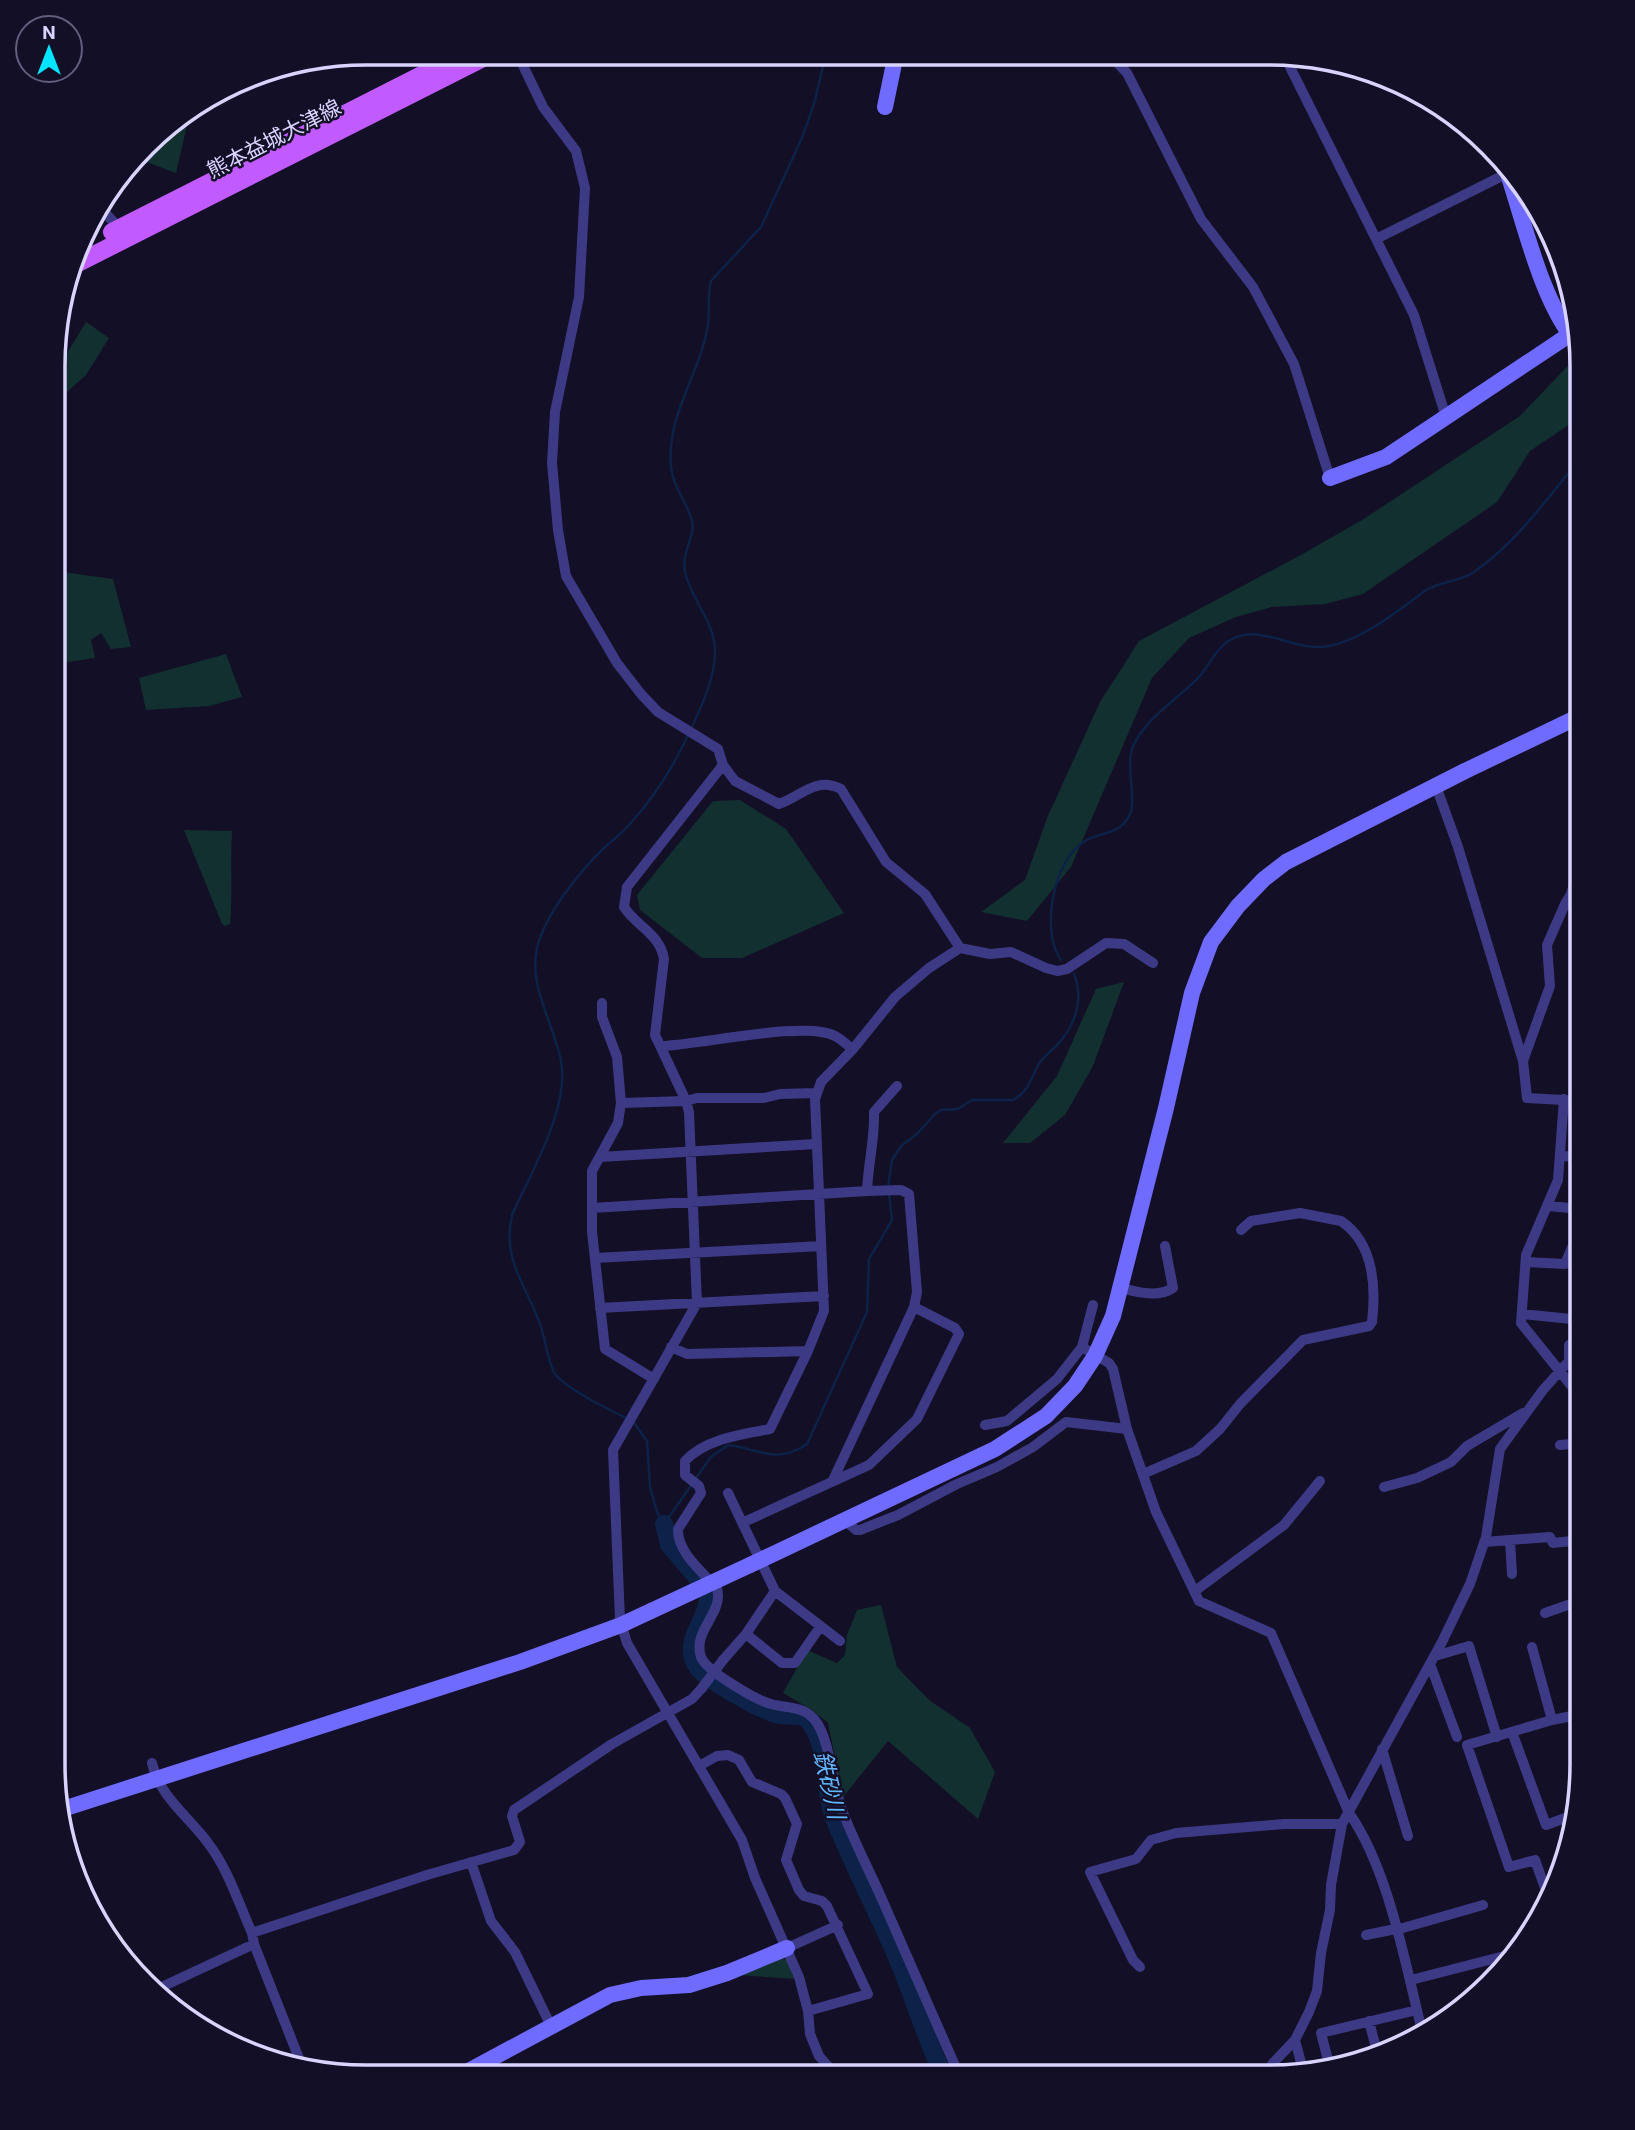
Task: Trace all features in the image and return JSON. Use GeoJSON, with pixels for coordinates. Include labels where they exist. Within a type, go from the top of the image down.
{"type":"FeatureCollection","features":[{"type":"Feature","properties":{"kind":"main road","name":"熊本益城大津線"},"geometry":{"type":"LineString","coordinates":[[92,243],[441,65]]}},
{"type":"Feature","properties":{"kind":"main road","name":"熊本益城大津線"},"geometry":{"type":"LineString","coordinates":[[85,260],[469,65]]}},
{"type":"Feature","properties":{"kind":"street"},"geometry":{"type":"LineString","coordinates":[[523,65],[542,107],[576,150],[585,188],[579,297],[555,412],[552,452],[558,530],[566,576],[617,663],[658,712],[718,749],[723,765],[735,781],[779,804],[817,785],[832,784],[841,789],[886,862],[925,894],[960,948]]}},
{"type":"Feature","properties":{"kind":"street"},"geometry":{"type":"LineString","coordinates":[[885,107],[894,65]]}},
{"type":"Feature","properties":{"kind":"street"},"geometry":{"type":"LineString","coordinates":[[1119,65],[1127,73],[1201,219],[1253,286],[1294,364],[1330,478],[1386,457],[1446,416],[1569,341]]}},
{"type":"Feature","properties":{"kind":"street"},"geometry":{"type":"LineString","coordinates":[[1289,65],[1414,315],[1446,416]]}},
{"type":"Feature","properties":{"kind":"street"},"geometry":{"type":"LineString","coordinates":[[1376,239],[1504,178]]}},
{"type":"Feature","properties":{"kind":"street"},"geometry":{"type":"LineString","coordinates":[[1512,188],[1545,290],[1568,331]]}},
{"type":"Feature","properties":{"kind":"street"},"geometry":{"type":"LineString","coordinates":[[106,214],[120,229]]}},
{"type":"Feature","properties":{"kind":"street"},"geometry":{"type":"LineString","coordinates":[[68,1807],[153,1771],[520,1662],[621,1625],[846,1521],[995,1449],[1023,1432],[1061,1402],[1089,1351],[1114,1316],[1192,993],[1211,942],[1238,906],[1264,878],[1286,862],[1570,721]]}},
{"type":"Feature","properties":{"kind":"street"},"geometry":{"type":"LineString","coordinates":[[723,765],[627,887],[624,907],[631,917],[657,939],[663,949],[655,1035],[689,1112],[697,1303],[613,1450],[621,1625],[628,1643],[741,1840],[799,1977],[808,2011],[810,2034],[819,2056],[827,2065]]}},
{"type":"Feature","properties":{"kind":"street"},"geometry":{"type":"LineString","coordinates":[[1436,786],[1458,847],[1523,1061],[1527,1098],[1570,1100]]}},
{"type":"Feature","properties":{"kind":"street"},"geometry":{"type":"LineString","coordinates":[[1523,1061],[1550,986],[1547,945],[1570,895]]}},
{"type":"Feature","properties":{"kind":"street"},"geometry":{"type":"LineString","coordinates":[[955,2065],[841,1808],[819,1726],[809,1713],[797,1707],[769,1704],[718,1676],[701,1657],[701,1633],[716,1608],[718,1593],[717,1588],[684,1550],[678,1534],[678,1529],[701,1493],[683,1470],[684,1461],[698,1449],[738,1434],[770,1429],[808,1351],[824,1311],[815,1099],[821,1082],[853,1049],[895,997],[929,968],[960,948],[990,954],[1011,952],[1057,971],[1067,969],[1106,943],[1124,944],[1153,963]]}},
{"type":"Feature","properties":{"kind":"street"},"geometry":{"type":"LineString","coordinates":[[602,1003],[602,1017],[617,1057],[621,1102],[618,1123],[592,1171],[595,1258],[605,1349],[654,1379]]}},
{"type":"Feature","properties":{"kind":"street"},"geometry":{"type":"LineString","coordinates":[[662,1046],[790,1031],[834,1034],[853,1049]]}},
{"type":"Feature","properties":{"kind":"street"},"geometry":{"type":"LineString","coordinates":[[871,1191],[867,1166],[875,1129],[874,1112],[897,1086]]}},
{"type":"Feature","properties":{"kind":"street"},"geometry":{"type":"LineString","coordinates":[[621,1102],[817,1094]]}},
{"type":"Feature","properties":{"kind":"street"},"geometry":{"type":"LineString","coordinates":[[1564,1099],[1558,1181],[1526,1255],[1521,1323],[1570,1383]]}},
{"type":"Feature","properties":{"kind":"street"},"geometry":{"type":"LineString","coordinates":[[600,1157],[816,1144]]}},
{"type":"Feature","properties":{"kind":"street"},"geometry":{"type":"LineString","coordinates":[[1560,1156],[1570,1156]]}},
{"type":"Feature","properties":{"kind":"street"},"geometry":{"type":"LineString","coordinates":[[592,1209],[871,1191],[901,1190],[911,1196],[916,1292],[914,1307],[833,1480]]}},
{"type":"Feature","properties":{"kind":"street"},"geometry":{"type":"LineString","coordinates":[[1548,1206],[1570,1208]]}},
{"type":"Feature","properties":{"kind":"street"},"geometry":{"type":"LineString","coordinates":[[1143,1474],[1196,1451],[1303,1340],[1369,1326],[1372,1322],[1375,1291],[1368,1256],[1347,1225],[1300,1213],[1251,1221],[1241,1230]]}},
{"type":"Feature","properties":{"kind":"street"},"geometry":{"type":"LineString","coordinates":[[595,1258],[821,1246]]}},
{"type":"Feature","properties":{"kind":"street"},"geometry":{"type":"LineString","coordinates":[[1121,1288],[1144,1294],[1173,1288],[1165,1246]]}},
{"type":"Feature","properties":{"kind":"street"},"geometry":{"type":"LineString","coordinates":[[1525,1262],[1566,1264],[1570,1254]]}},
{"type":"Feature","properties":{"kind":"street"},"geometry":{"type":"LineString","coordinates":[[600,1308],[824,1296]]}},
{"type":"Feature","properties":{"kind":"street"},"geometry":{"type":"LineString","coordinates":[[985,1426],[1007,1421],[1089,1351],[1093,1305]]}},
{"type":"Feature","properties":{"kind":"street"},"geometry":{"type":"LineString","coordinates":[[744,1522],[869,1465],[916,1419],[959,1336],[956,1328],[914,1307]]}},
{"type":"Feature","properties":{"kind":"street"},"geometry":{"type":"LineString","coordinates":[[1521,1314],[1570,1319]]}},
{"type":"Feature","properties":{"kind":"street"},"geometry":{"type":"LineString","coordinates":[[1272,2065],[1295,2040],[1317,1991],[1330,1910],[1331,1885],[1345,1819],[1433,1660],[1470,1584],[1484,1542],[1500,1449],[1543,1390],[1569,1361],[1570,1345]]}},
{"type":"Feature","properties":{"kind":"street"},"geometry":{"type":"LineString","coordinates":[[671,1347],[687,1354],[808,1351]]}},
{"type":"Feature","properties":{"kind":"street"},"geometry":{"type":"LineString","coordinates":[[1089,1351],[1109,1363],[1113,1370],[1127,1429],[1156,1512],[1199,1601],[1271,1633],[1345,1819],[1363,1833],[1396,1929],[1421,2025]]}},
{"type":"Feature","properties":{"kind":"street"},"geometry":{"type":"LineString","coordinates":[[1384,1487],[1418,1478],[1451,1462],[1467,1446],[1529,1410]]}},
{"type":"Feature","properties":{"kind":"street"},"geometry":{"type":"LineString","coordinates":[[846,1521],[856,1530],[860,1530],[898,1514],[1033,1447],[1066,1422],[1127,1429]]}},
{"type":"Feature","properties":{"kind":"street"},"geometry":{"type":"LineString","coordinates":[[1560,1445],[1570,1444]]}},
{"type":"Feature","properties":{"kind":"street"},"geometry":{"type":"LineString","coordinates":[[1195,1591],[1284,1525],[1320,1481]]}},
{"type":"Feature","properties":{"kind":"street"},"geometry":{"type":"LineString","coordinates":[[728,1493],[744,1522],[756,1562],[775,1591],[840,1641]]}},
{"type":"Feature","properties":{"kind":"street"},"geometry":{"type":"LineString","coordinates":[[1484,1542],[1550,1536],[1552,1547],[1570,1543]]}},
{"type":"Feature","properties":{"kind":"street"},"geometry":{"type":"LineString","coordinates":[[1510,1540],[1512,1574]]}},
{"type":"Feature","properties":{"kind":"street"},"geometry":{"type":"LineString","coordinates":[[162,1986],[253,1939],[517,1848],[520,1842],[512,1816],[516,1809],[612,1744],[692,1699],[746,1634],[775,1591]]}},
{"type":"Feature","properties":{"kind":"street"},"geometry":{"type":"LineString","coordinates":[[1545,1613],[1570,1604]]}},
{"type":"Feature","properties":{"kind":"street"},"geometry":{"type":"LineString","coordinates":[[746,1634],[782,1663],[788,1664],[795,1662],[821,1627]]}},
{"type":"Feature","properties":{"kind":"street"},"geometry":{"type":"LineString","coordinates":[[1433,1660],[1469,1646],[1497,1737]]}},
{"type":"Feature","properties":{"kind":"street"},"geometry":{"type":"LineString","coordinates":[[1532,1647],[1552,1720]]}},
{"type":"Feature","properties":{"kind":"street"},"geometry":{"type":"LineString","coordinates":[[1433,1660],[1457,1737]]}},
{"type":"Feature","properties":{"kind":"street"},"geometry":{"type":"LineString","coordinates":[[1544,1885],[1535,1860],[1509,1867],[1467,1745],[1570,1716]]}},
{"type":"Feature","properties":{"kind":"street"},"geometry":{"type":"LineString","coordinates":[[1511,1732],[1546,1825],[1565,1818]]}},
{"type":"Feature","properties":{"kind":"street"},"geometry":{"type":"LineString","coordinates":[[1382,1749],[1408,1836]]}},
{"type":"Feature","properties":{"kind":"street"},"geometry":{"type":"LineString","coordinates":[[699,1766],[717,1756],[728,1755],[739,1760],[752,1782],[786,1798],[797,1824],[786,1860],[799,1891],[827,1906],[868,1994],[808,2011]]}},
{"type":"Feature","properties":{"kind":"street"},"geometry":{"type":"LineString","coordinates":[[153,1771],[213,1851],[253,1939],[299,2057]]}},
{"type":"Feature","properties":{"kind":"street"},"geometry":{"type":"LineString","coordinates":[[1140,1967],[1133,1960],[1090,1872],[1136,1859],[1151,1840],[1177,1833],[1345,1819]]}},
{"type":"Feature","properties":{"kind":"street"},"geometry":{"type":"LineString","coordinates":[[471,1862],[491,1921],[515,1952],[551,2026]]}},
{"type":"Feature","properties":{"kind":"street"},"geometry":{"type":"LineString","coordinates":[[1366,1935],[1483,1906]]}},
{"type":"Feature","properties":{"kind":"street"},"geometry":{"type":"LineString","coordinates":[[479,2065],[610,1994],[641,1988],[689,1985],[727,1973],[838,1925]]}},
{"type":"Feature","properties":{"kind":"street"},"geometry":{"type":"LineString","coordinates":[[1411,1980],[1501,1957]]}},
{"type":"Feature","properties":{"kind":"street"},"geometry":{"type":"LineString","coordinates":[[1328,2059],[1321,2033],[1417,2010]]}},
{"type":"Feature","properties":{"kind":"street"},"geometry":{"type":"LineString","coordinates":[[1369,2021],[1375,2045]]}},
{"type":"Feature","properties":{"kind":"street"},"geometry":{"type":"LineString","coordinates":[[1295,2040],[1301,2064]]}},
{"type":"Feature","properties":{"kind":"green space"},"geometry":{"type":"Polygon","coordinates":[[[187,124],[176,173],[145,161],[187,124]]]}},
{"type":"Feature","properties":{"kind":"green space"},"geometry":{"type":"Polygon","coordinates":[[[86,322],[109,338],[86,375],[65,395],[65,357],[86,322]]]}},
{"type":"Feature","properties":{"kind":"green space"},"geometry":{"type":"Polygon","coordinates":[[[1570,364],[1570,424],[1530,451],[1497,502],[1363,594],[1325,604],[1272,607],[1236,617],[1189,638],[1152,678],[1071,867],[1027,921],[981,912],[1025,880],[1047,818],[1100,702],[1139,641],[1362,520],[1520,416],[1570,364]]]}},
{"type":"Feature","properties":{"kind":"green space"},"geometry":{"type":"Polygon","coordinates":[[[65,572],[113,579],[131,647],[111,649],[101,633],[91,640],[95,658],[65,662],[65,572]]]}},
{"type":"Feature","properties":{"kind":"green space"},"geometry":{"type":"Polygon","coordinates":[[[226,654],[242,697],[209,706],[146,710],[139,678],[226,654]]]}},
{"type":"Feature","properties":{"kind":"green space"},"geometry":{"type":"Polygon","coordinates":[[[740,800],[786,829],[844,913],[742,958],[702,958],[640,910],[637,895],[713,801],[740,800]]]}},
{"type":"Feature","properties":{"kind":"green space"},"geometry":{"type":"Polygon","coordinates":[[[184,830],[232,831],[230,924],[222,924],[184,830]]]}},
{"type":"Feature","properties":{"kind":"green space"},"geometry":{"type":"Polygon","coordinates":[[[1124,982],[1093,1066],[1065,1115],[1030,1143],[1003,1143],[1057,1076],[1096,989],[1124,982]]]}},
{"type":"Feature","properties":{"kind":"green space"},"geometry":{"type":"Polygon","coordinates":[[[881,1605],[897,1667],[929,1700],[970,1728],[995,1772],[978,1819],[888,1741],[843,1797],[828,1723],[783,1693],[807,1650],[837,1663],[845,1655],[847,1635],[857,1610],[881,1605]]]}},
{"type":"Feature","properties":{"kind":"green space"},"geometry":{"type":"Polygon","coordinates":[[[779,1957],[787,1960],[794,1979],[739,1975],[779,1957]]]}},
{"type":"Feature","properties":{"kind":"waterway"},"geometry":{"type":"LineString","coordinates":[[692,727],[710,682],[715,647],[710,628],[685,572],[685,558],[693,526],[672,474],[671,448],[674,429],[704,342],[711,281],[761,227],[802,138],[823,65]]}},
{"type":"Feature","properties":{"kind":"waterway"},"geometry":{"type":"LineString","coordinates":[[1061,960],[1051,932],[1051,915],[1053,897],[1065,864],[1074,850],[1085,841],[1115,830],[1125,822],[1131,810],[1130,760],[1135,742],[1150,722],[1197,679],[1222,646],[1239,636],[1251,634],[1302,645],[1329,646],[1367,631],[1425,591],[1468,575],[1490,560],[1532,517],[1570,471]]}},
{"type":"Feature","properties":{"kind":"waterway"},"geometry":{"type":"LineString","coordinates":[[628,1419],[579,1393],[555,1374],[536,1313],[517,1273],[510,1246],[510,1231],[512,1215],[547,1140],[560,1099],[561,1061],[536,976],[535,962],[541,935],[555,907],[575,881],[655,793],[689,733]]}},
{"type":"Feature","properties":{"kind":"waterway"},"geometry":{"type":"LineString","coordinates":[[888,1187],[892,1160],[901,1146],[917,1134],[935,1114],[941,1110],[958,1109],[972,1100],[1013,1100],[1022,1093],[1040,1062],[1064,1037],[1073,1020],[1078,1002],[1074,974]]}},
{"type":"Feature","properties":{"kind":"waterway"},"geometry":{"type":"LineString","coordinates":[[696,1478],[711,1457],[728,1445],[777,1455],[786,1454],[807,1444],[867,1312],[869,1259],[892,1220],[889,1193]]}},
{"type":"Feature","properties":{"kind":"waterway"},"geometry":{"type":"LineString","coordinates":[[634,1423],[647,1441],[650,1487],[657,1512],[664,1524],[692,1484]]}},
{"type":"Feature","properties":{"kind":"waterway","name":"鉄砂川"},"geometry":{"type":"LineString","coordinates":[[664,1524],[669,1545],[706,1588],[706,1608],[692,1647],[698,1668],[722,1687],[768,1711],[804,1717],[817,1735],[834,1818],[895,1953],[939,2065]]}}]}
